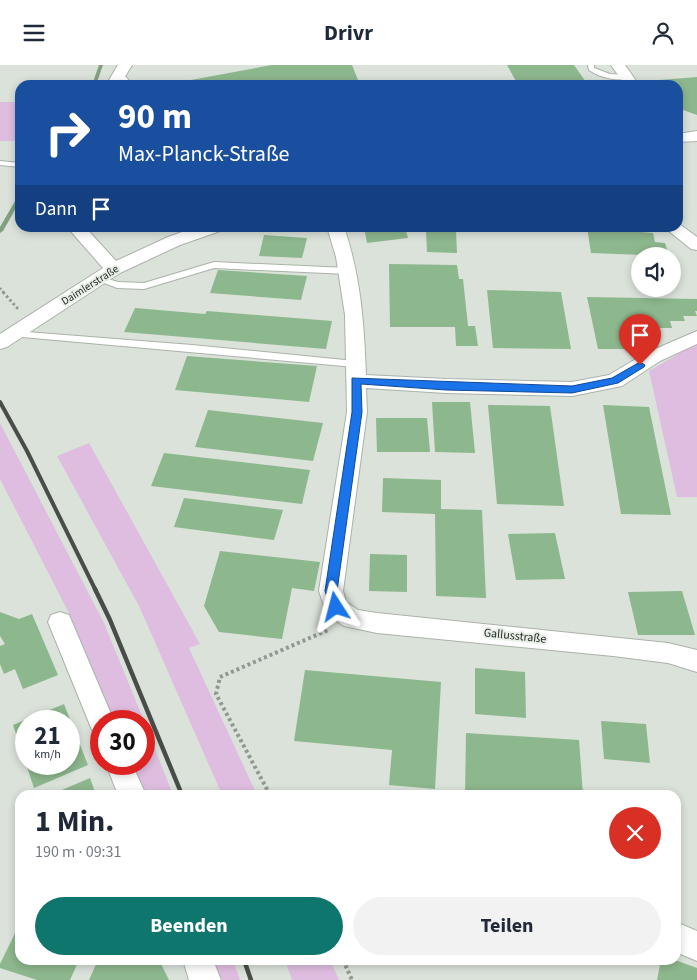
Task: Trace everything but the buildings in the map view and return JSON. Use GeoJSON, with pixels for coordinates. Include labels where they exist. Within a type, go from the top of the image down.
{"type":"FeatureCollection","features":[{"type":"Feature","properties":{"kind":"street"},"geometry":{"type":"LineString","coordinates":[[618,65],[628,80]]}},
{"type":"Feature","properties":{"kind":"street"},"geometry":{"type":"LineString","coordinates":[[683,137],[697,136]]}},
{"type":"Feature","properties":{"kind":"street"},"geometry":{"type":"LineString","coordinates":[[80,232],[114,269]]}},
{"type":"Feature","properties":{"kind":"street","name":"Daimlerstraße"},"geometry":{"type":"LineString","coordinates":[[7,339],[114,269],[174,241],[200,232]]}},
{"type":"Feature","properties":{"kind":"street"},"geometry":{"type":"LineString","coordinates":[[336,232],[348,271],[354,315],[357,412],[331,591],[345,613]]}},
{"type":"Feature","properties":{"kind":"street"},"geometry":{"type":"LineString","coordinates":[[679,232],[697,245]]}},
{"type":"Feature","properties":{"kind":"street"},"geometry":{"type":"LineString","coordinates":[[356,372],[446,386],[572,389],[615,381],[653,357],[697,337]]}},
{"type":"Feature","properties":{"kind":"street","name":"Gallusstraße"},"geometry":{"type":"LineString","coordinates":[[345,613],[377,623],[614,645],[668,653],[697,661]]}},
{"type":"Feature","properties":{"kind":"street"},"geometry":{"type":"LineString","coordinates":[[60,622],[96,710]]}},
{"type":"Feature","properties":{"kind":"street"},"geometry":{"type":"LineString","coordinates":[[124,775],[130,790]]}},
{"type":"Feature","properties":{"kind":"street"},"geometry":{"type":"LineString","coordinates":[[681,939],[697,946]]}},
{"type":"Feature","properties":{"kind":"street"},"geometry":{"type":"LineString","coordinates":[[200,965],[205,980]]}},
{"type":"Feature","properties":{"kind":"lane"},"geometry":{"type":"LineString","coordinates":[[591,65],[591,69],[597,73],[625,80]]}},
{"type":"Feature","properties":{"kind":"lane"},"geometry":{"type":"LineString","coordinates":[[0,163],[15,164]]}},
{"type":"Feature","properties":{"kind":"lane"},"geometry":{"type":"LineString","coordinates":[[98,279],[118,285],[144,286],[208,266],[220,265],[348,271]]}},
{"type":"Feature","properties":{"kind":"lane"},"geometry":{"type":"LineString","coordinates":[[7,339],[192,348],[356,372]]}},
{"type":"Feature","properties":{"kind":"path"},"geometry":{"type":"LineString","coordinates":[[0,288],[30,323]]}},
{"type":"Feature","properties":{"kind":"path"},"geometry":{"type":"LineString","coordinates":[[267,790],[216,693],[220,677],[345,613]]}},
{"type":"Feature","properties":{"kind":"path"},"geometry":{"type":"LineString","coordinates":[[346,965],[352,980]]}},
{"type":"Feature","properties":{"kind":"shaded area"},"geometry":{"type":"Polygon","coordinates":[[[0,102],[15,102],[15,141],[0,141],[0,102]]]}},
{"type":"Feature","properties":{"kind":"shaded area"},"geometry":{"type":"Polygon","coordinates":[[[697,343],[697,497],[677,497],[649,371],[697,343]]]}},
{"type":"Feature","properties":{"kind":"shaded area"},"geometry":{"type":"Polygon","coordinates":[[[0,423],[104,623],[140,710],[109,710],[71,617],[0,479],[0,423]]]}},
{"type":"Feature","properties":{"kind":"shaded area"},"geometry":{"type":"Polygon","coordinates":[[[89,443],[200,644],[189,648],[255,790],[220,790],[140,608],[57,456],[89,443]]]}},
{"type":"Feature","properties":{"kind":"shaded area"},"geometry":{"type":"Polygon","coordinates":[[[155,749],[171,790],[140,790],[134,775],[155,775],[155,749]]]}},
{"type":"Feature","properties":{"kind":"shaded area"},"geometry":{"type":"Polygon","coordinates":[[[210,965],[235,965],[240,980],[216,980],[210,965]]]}},
{"type":"Feature","properties":{"kind":"shaded area"},"geometry":{"type":"Polygon","coordinates":[[[287,965],[332,965],[339,980],[292,980],[287,965]]]}},
{"type":"Feature","properties":{"kind":"waterway"},"geometry":{"type":"LineString","coordinates":[[96,80],[101,65]]}},
{"type":"Feature","properties":{"kind":"waterway"},"geometry":{"type":"LineString","coordinates":[[0,231],[15,206]]}},
{"type":"Feature","properties":{"kind":"railway"},"geometry":{"type":"LineString","coordinates":[[0,402],[27,451],[96,591]]}},
{"type":"Feature","properties":{"kind":"railway"},"geometry":{"type":"LineString","coordinates":[[95,589],[110,620],[180,790]]}},
{"type":"Feature","properties":{"kind":"railway"},"geometry":{"type":"LineString","coordinates":[[246,965],[251,980]]}},
{"type":"Feature","properties":{"kind":"route"},"geometry":{"type":"LineString","coordinates":[[336,607],[331,591],[357,412],[356,381],[516,389],[572,389],[615,381],[640,365]]}}]}
